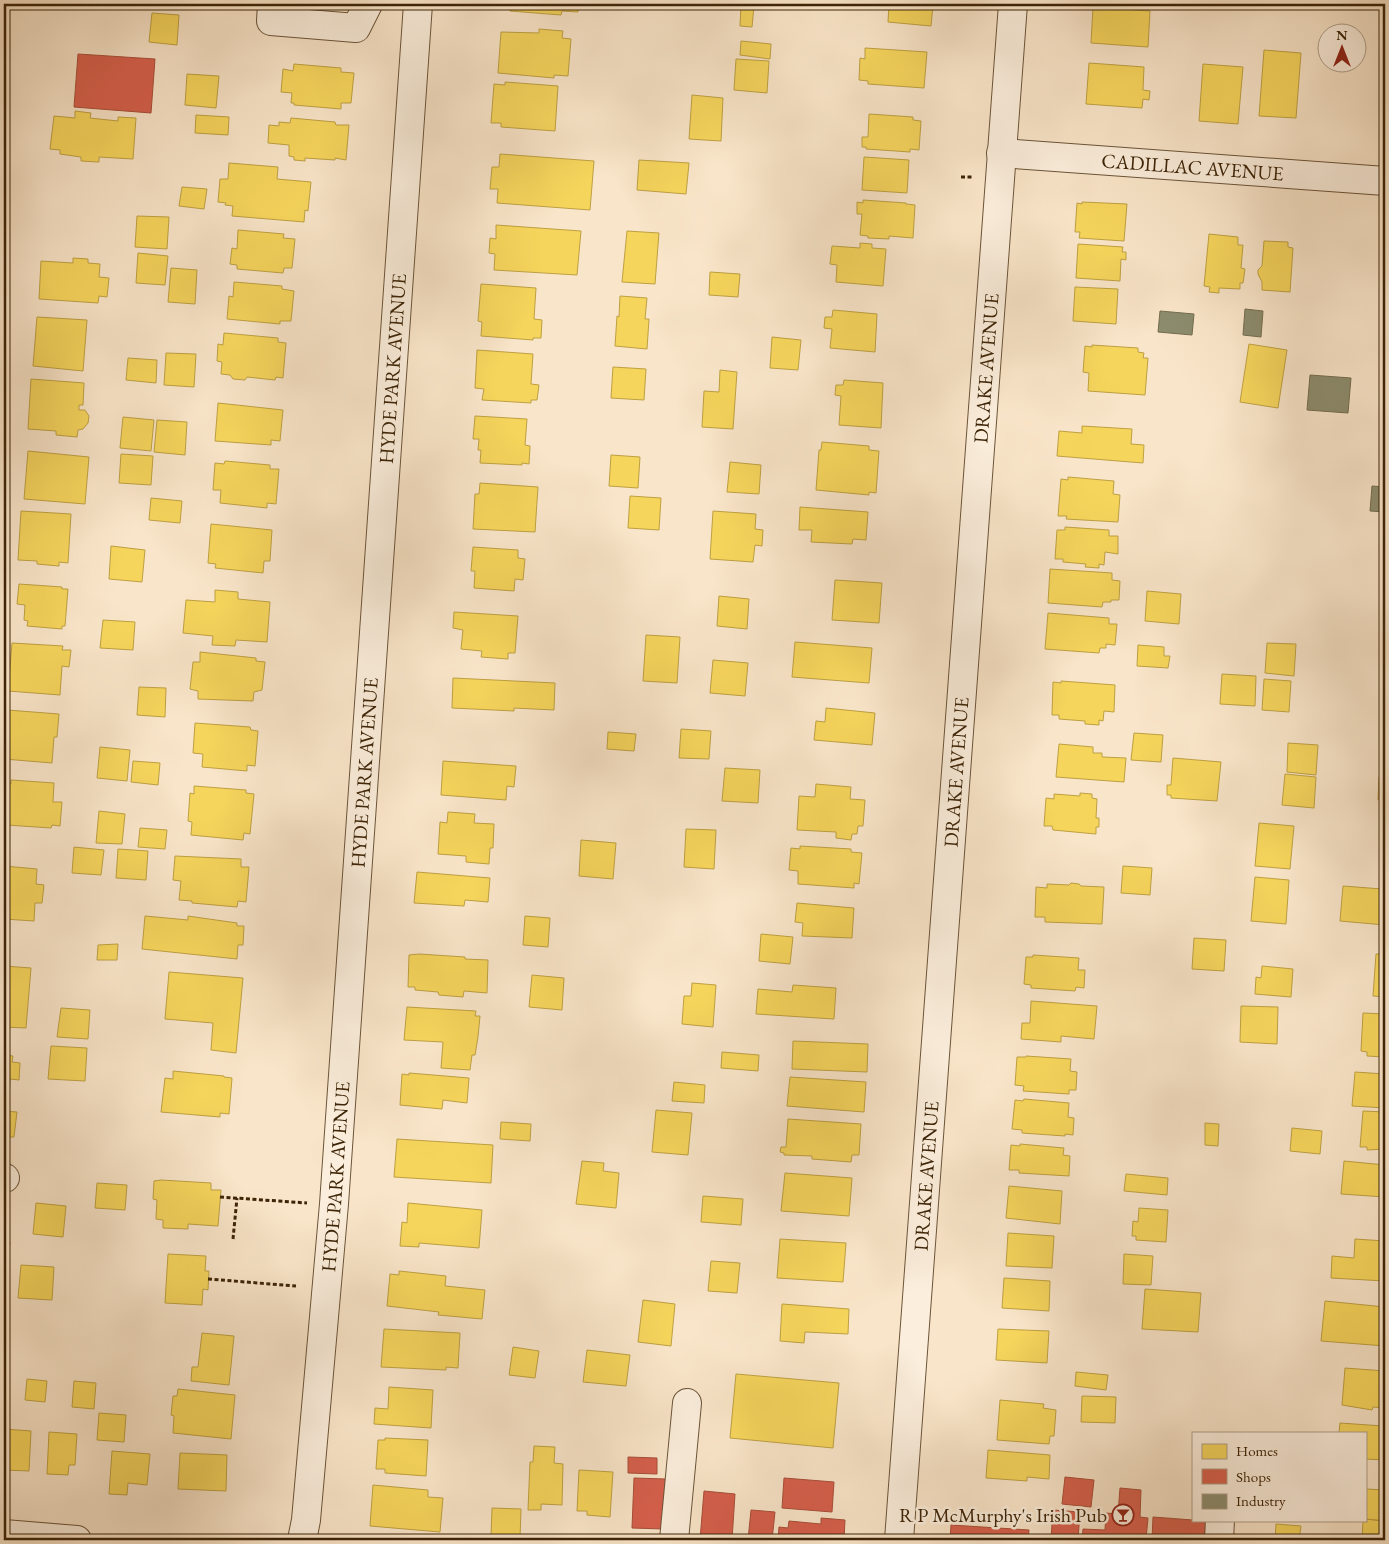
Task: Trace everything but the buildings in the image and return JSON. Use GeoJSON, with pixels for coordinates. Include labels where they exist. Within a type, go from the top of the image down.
{"type":"FeatureCollection","features":[{"type":"Feature","properties":{"kind":"street"},"geometry":{"type":"LineString","coordinates":[[272,4],[272,21],[356,28],[368,4]]}},
{"type":"Feature","properties":{"kind":"street","name":"HYDE PARK AVENUE"},"geometry":{"type":"LineString","coordinates":[[302,1540],[306,1520],[334,1204],[418,4]]}},
{"type":"Feature","properties":{"kind":"street","name":"DRAKE AVENUE"},"geometry":{"type":"LineString","coordinates":[[899,1540],[1012,4]]}},
{"type":"Feature","properties":{"kind":"street","name":"CADILLAC AVENUE"},"geometry":{"type":"LineString","coordinates":[[1001,153],[1385,181]]}},
{"type":"Feature","properties":{"kind":"street"},"geometry":{"type":"LineString","coordinates":[[674,1540],[687,1403]]}},
{"type":"Feature","properties":{"kind":"street"},"geometry":{"type":"LineString","coordinates":[[1219,1540],[1220,1522]]}},
{"type":"Feature","properties":{"kind":"street"},"geometry":{"type":"LineString","coordinates":[[4,1534],[77,1540]]}},
{"type":"Feature","properties":{"kind":"path"},"geometry":{"type":"LineString","coordinates":[[220,1197],[334,1204]]}},
{"type":"Feature","properties":{"kind":"path"},"geometry":{"type":"LineString","coordinates":[[234,1239],[237,1198]]}},
{"type":"Feature","properties":{"kind":"path"},"geometry":{"type":"LineString","coordinates":[[208,1279],[296,1286]]}},
{"type":"Feature","properties":{"kind":"place","name":"R P McMurphy's Irish Pub"},"geometry":{"type":"Point","coordinates":[1123,1515]}}]}
